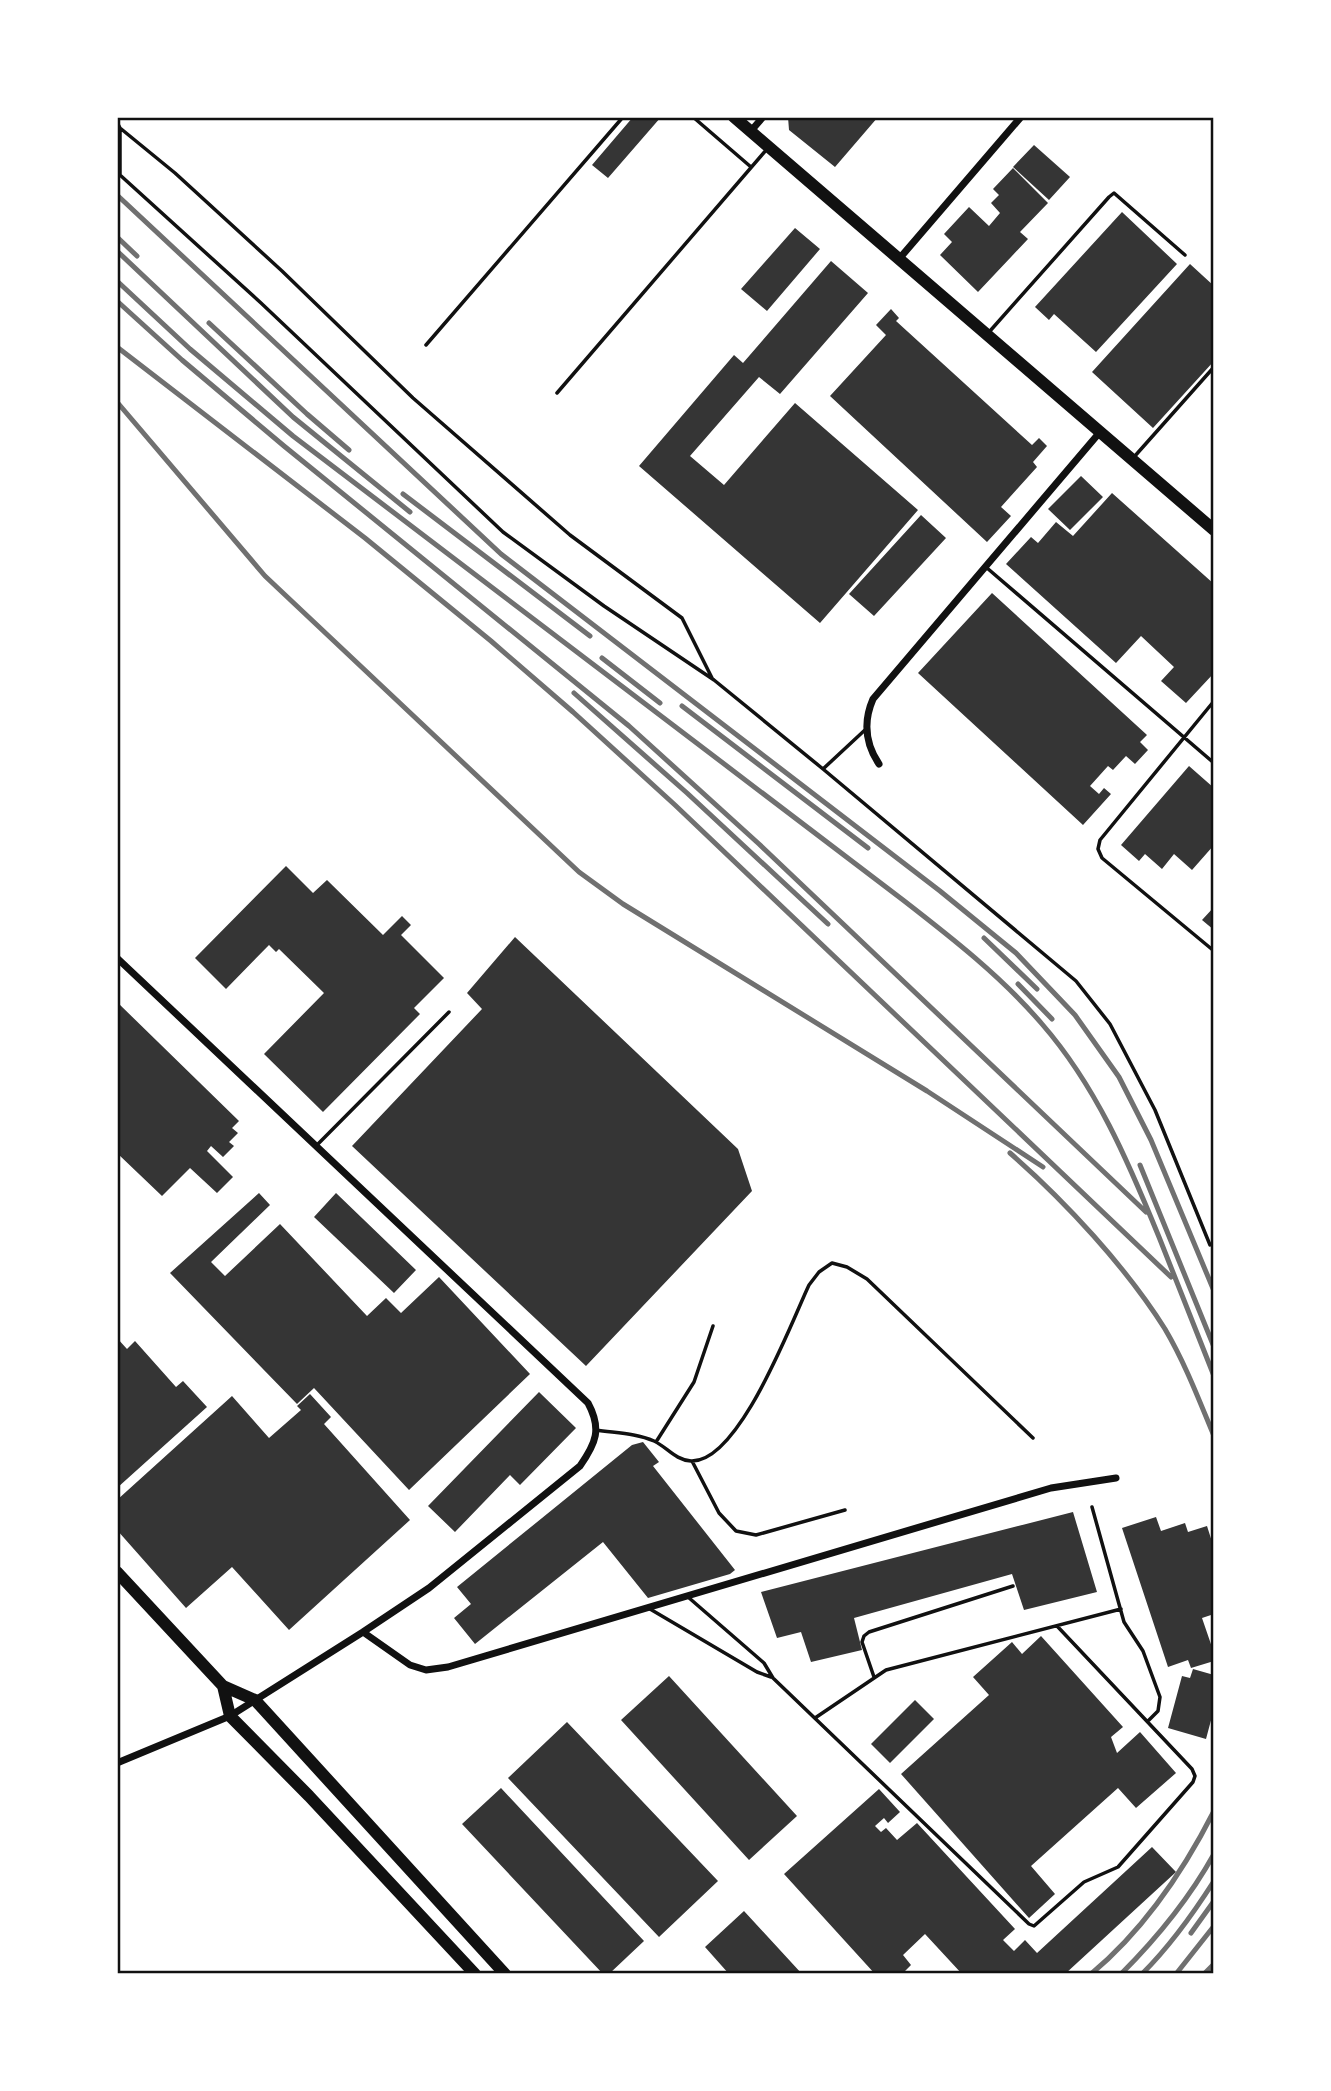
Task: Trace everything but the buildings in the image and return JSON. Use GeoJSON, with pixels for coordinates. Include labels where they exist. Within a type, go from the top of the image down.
{"type":"FeatureCollection","features":[{"type":"Feature","properties":{"kind":"main road"},"geometry":{"type":"LineString","coordinates":[[734,117],[1214,530]]}},
{"type":"Feature","properties":{"kind":"main road"},"geometry":{"type":"LineString","coordinates":[[117,1572],[223,1686],[255,1700],[505,1974]]}},
{"type":"Feature","properties":{"kind":"main road"},"geometry":{"type":"LineString","coordinates":[[223,1686],[230,1716],[309,1796],[475,1974]]}},
{"type":"Feature","properties":{"kind":"main road"},"geometry":{"type":"LineString","coordinates":[[383,1875],[399,1859]]}},
{"type":"Feature","properties":{"kind":"street"},"geometry":{"type":"LineString","coordinates":[[750,132],[763,117]]}},
{"type":"Feature","properties":{"kind":"street"},"geometry":{"type":"LineString","coordinates":[[899,259],[1020,117]]}},
{"type":"Feature","properties":{"kind":"street"},"geometry":{"type":"LineString","coordinates":[[878,764],[866,729],[868,711],[883,685],[1100,432]]}},
{"type":"Feature","properties":{"kind":"street"},"geometry":{"type":"LineString","coordinates":[[117,958],[588,1403],[595,1416],[596,1430],[594,1447],[580,1466],[429,1588],[230,1716],[117,1763]]}},
{"type":"Feature","properties":{"kind":"street"},"geometry":{"type":"LineString","coordinates":[[363,1632],[410,1665],[426,1670],[448,1667],[1051,1488],[1116,1478]]}},
{"type":"Feature","properties":{"kind":"lane"},"geometry":{"type":"LineString","coordinates":[[426,345],[624,117]]}},
{"type":"Feature","properties":{"kind":"lane"},"geometry":{"type":"LineString","coordinates":[[693,117],[751,167]]}},
{"type":"Feature","properties":{"kind":"lane"},"geometry":{"type":"LineString","coordinates":[[117,122],[120,128],[175,173],[282,271],[413,398],[560,526],[682,618],[714,680]]}},
{"type":"Feature","properties":{"kind":"lane"},"geometry":{"type":"LineString","coordinates":[[120,128],[120,175],[261,303],[503,532],[604,606],[714,680],[1076,981],[1110,1024],[1155,1110],[1210,1245]]}},
{"type":"Feature","properties":{"kind":"lane"},"geometry":{"type":"LineString","coordinates":[[557,393],[768,147]]}},
{"type":"Feature","properties":{"kind":"lane"},"geometry":{"type":"LineString","coordinates":[[986,335],[1114,193],[1185,255]]}},
{"type":"Feature","properties":{"kind":"lane"},"geometry":{"type":"LineString","coordinates":[[1132,460],[1214,367]]}},
{"type":"Feature","properties":{"kind":"lane"},"geometry":{"type":"LineString","coordinates":[[986,566],[1214,763]]}},
{"type":"Feature","properties":{"kind":"lane"},"geometry":{"type":"LineString","coordinates":[[1214,701],[1100,840],[1098,849],[1102,858],[1214,951]]}},
{"type":"Feature","properties":{"kind":"lane"},"geometry":{"type":"LineString","coordinates":[[823,769],[866,729]]}},
{"type":"Feature","properties":{"kind":"lane"},"geometry":{"type":"LineString","coordinates":[[316,1146],[449,1012]]}},
{"type":"Feature","properties":{"kind":"lane"},"geometry":{"type":"LineString","coordinates":[[596,1430],[640,1436],[656,1442],[677,1458],[692,1461],[707,1458],[723,1446],[749,1412],[809,1285],[819,1272],[832,1263],[847,1267],[867,1279],[1033,1438]]}},
{"type":"Feature","properties":{"kind":"lane"},"geometry":{"type":"LineString","coordinates":[[656,1442],[694,1382],[713,1326]]}},
{"type":"Feature","properties":{"kind":"lane"},"geometry":{"type":"LineString","coordinates":[[692,1461],[719,1513],[736,1531],[756,1535],[845,1510]]}},
{"type":"Feature","properties":{"kind":"lane"},"geometry":{"type":"LineString","coordinates":[[1092,1507],[1128,1630],[1147,1659],[1160,1697],[1158,1711],[1148,1721]]}},
{"type":"Feature","properties":{"kind":"lane"},"geometry":{"type":"LineString","coordinates":[[874,1677],[863,1642],[864,1636],[869,1632],[1013,1586]]}},
{"type":"Feature","properties":{"kind":"lane"},"geometry":{"type":"LineString","coordinates":[[688,1597],[764,1663],[773,1678],[1034,1926],[1084,1882],[1118,1867],[1193,1782],[1195,1776],[1192,1769],[1148,1721],[1057,1626]]}},
{"type":"Feature","properties":{"kind":"lane"},"geometry":{"type":"LineString","coordinates":[[648,1608],[757,1672],[773,1678]]}},
{"type":"Feature","properties":{"kind":"lane"},"geometry":{"type":"LineString","coordinates":[[815,1718],[874,1677],[896,1667],[1121,1609]]}},
{"type":"Feature","properties":{"kind":"railway"},"geometry":{"type":"LineString","coordinates":[[117,195],[501,554],[940,891],[1016,953],[1075,1015],[1119,1077],[1151,1140],[1214,1291]]}},
{"type":"Feature","properties":{"kind":"railway"},"geometry":{"type":"LineString","coordinates":[[117,237],[137,256]]}},
{"type":"Feature","properties":{"kind":"railway"},"geometry":{"type":"LineString","coordinates":[[117,251],[293,417],[410,512]]}},
{"type":"Feature","properties":{"kind":"railway"},"geometry":{"type":"LineString","coordinates":[[117,281],[190,349],[293,436],[903,900],[1010,990],[1061,1048],[1109,1125],[1147,1209],[1214,1376]]}},
{"type":"Feature","properties":{"kind":"railway"},"geometry":{"type":"LineString","coordinates":[[117,301],[284,446],[629,726],[759,844],[1146,1212]]}},
{"type":"Feature","properties":{"kind":"railway"},"geometry":{"type":"LineString","coordinates":[[209,323],[349,450]]}},
{"type":"Feature","properties":{"kind":"railway"},"geometry":{"type":"LineString","coordinates":[[117,347],[365,538],[573,712],[675,805],[1171,1277]]}},
{"type":"Feature","properties":{"kind":"railway"},"geometry":{"type":"LineString","coordinates":[[117,402],[265,576],[579,872],[623,904],[927,1091],[1043,1167]]}},
{"type":"Feature","properties":{"kind":"railway"},"geometry":{"type":"LineString","coordinates":[[403,494],[590,636]]}},
{"type":"Feature","properties":{"kind":"railway"},"geometry":{"type":"LineString","coordinates":[[602,658],[660,703]]}},
{"type":"Feature","properties":{"kind":"railway"},"geometry":{"type":"LineString","coordinates":[[574,693],[828,924]]}},
{"type":"Feature","properties":{"kind":"railway"},"geometry":{"type":"LineString","coordinates":[[682,706],[868,848]]}},
{"type":"Feature","properties":{"kind":"railway"},"geometry":{"type":"LineString","coordinates":[[984,938],[1037,989]]}},
{"type":"Feature","properties":{"kind":"railway"},"geometry":{"type":"LineString","coordinates":[[1018,984],[1052,1019]]}},
{"type":"Feature","properties":{"kind":"railway"},"geometry":{"type":"LineString","coordinates":[[1010,1153],[1052,1192],[1132,1282],[1165,1329],[1179,1355],[1214,1436]]}},
{"type":"Feature","properties":{"kind":"railway"},"geometry":{"type":"LineString","coordinates":[[1140,1165],[1214,1347]]}},
{"type":"Feature","properties":{"kind":"railway"},"geometry":{"type":"LineString","coordinates":[[1091,1974],[1129,1938],[1161,1898],[1176,1878],[1214,1811]]}},
{"type":"Feature","properties":{"kind":"railway"},"geometry":{"type":"LineString","coordinates":[[1121,1974],[1172,1917],[1214,1854]]}},
{"type":"Feature","properties":{"kind":"railway"},"geometry":{"type":"LineString","coordinates":[[1142,1974],[1181,1929],[1214,1881]]}},
{"type":"Feature","properties":{"kind":"railway"},"geometry":{"type":"LineString","coordinates":[[1191,1933],[1214,1901]]}},
{"type":"Feature","properties":{"kind":"railway"},"geometry":{"type":"LineString","coordinates":[[1176,1974],[1214,1926]]}},
{"type":"Feature","properties":{"kind":"railway"},"geometry":{"type":"LineString","coordinates":[[1204,1974],[1214,1964]]}}]}
